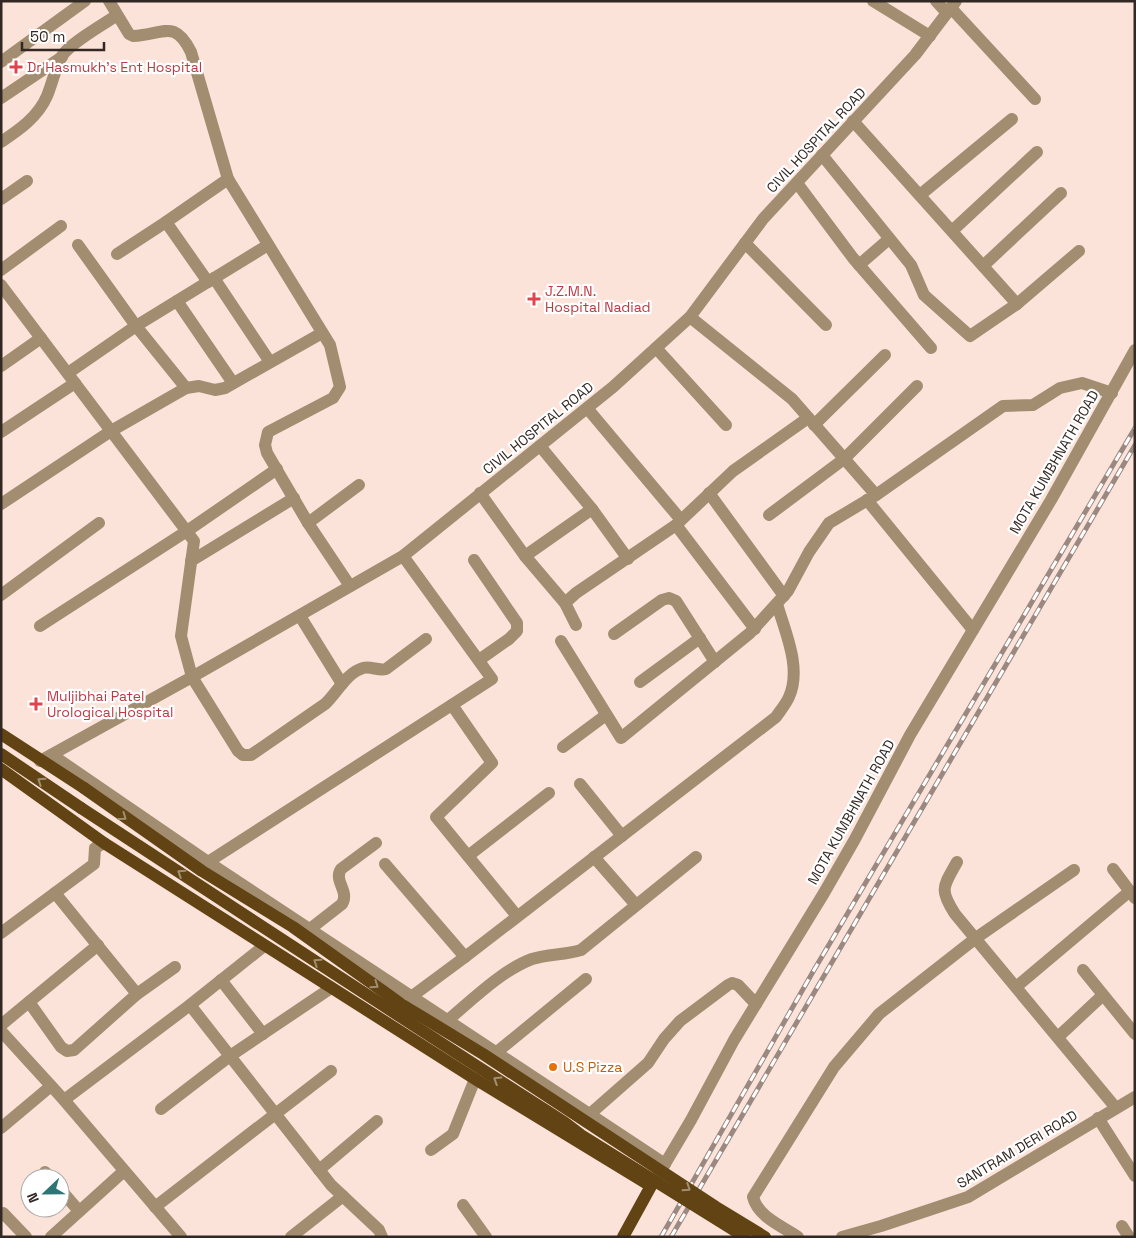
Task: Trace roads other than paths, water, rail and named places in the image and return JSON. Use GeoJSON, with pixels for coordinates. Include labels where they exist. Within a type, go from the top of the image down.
{"type":"FeatureCollection","features":[{"type":"Feature","properties":{"kind":"main road"},"geometry":{"type":"LineString","coordinates":[[3,740],[84,788],[202,871],[293,926],[402,1004],[483,1054],[716,1207],[766,1237]]}},
{"type":"Feature","properties":{"kind":"main road"},"geometry":{"type":"LineString","coordinates":[[1,754],[453,1052],[564,1122],[581,1135],[745,1237]]}},
{"type":"Feature","properties":{"kind":"main road"},"geometry":{"type":"LineString","coordinates":[[1,769],[104,843],[264,946],[475,1079],[652,1186],[623,1237]]}},
{"type":"Feature","properties":{"kind":"street"},"geometry":{"type":"LineString","coordinates":[[1,62],[85,1]]}},
{"type":"Feature","properties":{"kind":"street"},"geometry":{"type":"LineString","coordinates":[[109,1],[129,34],[133,36],[169,30],[177,32],[184,40],[191,52],[228,179],[330,345],[340,387],[333,398],[268,432],[265,445],[308,523],[350,586]]}},
{"type":"Feature","properties":{"kind":"street"},"geometry":{"type":"LineString","coordinates":[[873,1],[930,36]]}},
{"type":"Feature","properties":{"kind":"street"},"geometry":{"type":"LineString","coordinates":[[936,1],[951,7],[1035,99]]}},
{"type":"Feature","properties":{"kind":"street","name":"CIVIL HOSPITAL ROAD"},"geometry":{"type":"LineString","coordinates":[[40,761],[192,677],[403,556],[613,387],[690,317],[763,220],[915,55],[951,7]]}},
{"type":"Feature","properties":{"kind":"street"},"geometry":{"type":"LineString","coordinates":[[1,98],[118,15]]}},
{"type":"Feature","properties":{"kind":"street"},"geometry":{"type":"LineString","coordinates":[[1,142],[23,128],[35,114],[46,98],[62,56]]}},
{"type":"Feature","properties":{"kind":"street"},"geometry":{"type":"LineString","coordinates":[[920,195],[1012,119]]}},
{"type":"Feature","properties":{"kind":"street"},"geometry":{"type":"LineString","coordinates":[[853,121],[1017,304]]}},
{"type":"Feature","properties":{"kind":"street"},"geometry":{"type":"LineString","coordinates":[[952,232],[1037,152]]}},
{"type":"Feature","properties":{"kind":"street"},"geometry":{"type":"LineString","coordinates":[[822,155],[910,265],[924,295],[970,336],[1017,304],[1079,251]]}},
{"type":"Feature","properties":{"kind":"street"},"geometry":{"type":"LineString","coordinates":[[117,254],[228,179]]}},
{"type":"Feature","properties":{"kind":"street"},"geometry":{"type":"LineString","coordinates":[[1,199],[26,181]]}},
{"type":"Feature","properties":{"kind":"street"},"geometry":{"type":"LineString","coordinates":[[797,183],[859,265],[931,348]]}},
{"type":"Feature","properties":{"kind":"street"},"geometry":{"type":"LineString","coordinates":[[983,266],[1061,193]]}},
{"type":"Feature","properties":{"kind":"street"},"geometry":{"type":"LineString","coordinates":[[166,222],[211,280],[270,362]]}},
{"type":"Feature","properties":{"kind":"street"},"geometry":{"type":"LineString","coordinates":[[1,270],[61,226]]}},
{"type":"Feature","properties":{"kind":"street"},"geometry":{"type":"LineString","coordinates":[[859,265],[889,239]]}},
{"type":"Feature","properties":{"kind":"street"},"geometry":{"type":"LineString","coordinates":[[745,243],[826,325]]}},
{"type":"Feature","properties":{"kind":"street"},"geometry":{"type":"LineString","coordinates":[[78,245],[136,326],[186,388]]}},
{"type":"Feature","properties":{"kind":"street"},"geometry":{"type":"LineString","coordinates":[[68,373],[136,326],[268,245]]}},
{"type":"Feature","properties":{"kind":"street"},"geometry":{"type":"LineString","coordinates":[[1,285],[194,541],[181,636],[192,677],[238,751],[243,754],[250,754],[325,704],[353,673],[364,668],[386,669],[426,639]]}},
{"type":"Feature","properties":{"kind":"street"},"geometry":{"type":"LineString","coordinates":[[177,301],[233,383]]}},
{"type":"Feature","properties":{"kind":"street"},"geometry":{"type":"LineString","coordinates":[[690,317],[792,399],[844,459],[871,498],[973,630]]}},
{"type":"Feature","properties":{"kind":"street"},"geometry":{"type":"LineString","coordinates":[[1,504],[111,431],[186,388],[199,386],[216,390],[225,388],[322,333]]}},
{"type":"Feature","properties":{"kind":"street"},"geometry":{"type":"LineString","coordinates":[[1,366],[41,338]]}},
{"type":"Feature","properties":{"kind":"street"},"geometry":{"type":"LineString","coordinates":[[656,348],[726,425]]}},
{"type":"Feature","properties":{"kind":"street"},"geometry":{"type":"LineString","coordinates":[[1112,393],[1135,350]]}},
{"type":"Feature","properties":{"kind":"street"},"geometry":{"type":"LineString","coordinates":[[565,603],[576,593],[628,559],[679,522],[733,471],[811,422],[885,355]]}},
{"type":"Feature","properties":{"kind":"street"},"geometry":{"type":"LineString","coordinates":[[1,432],[76,383]]}},
{"type":"Feature","properties":{"kind":"street","name":"MOTA KUMBHNATH ROAD"},"geometry":{"type":"LineString","coordinates":[[561,641],[621,738],[754,629],[788,592],[809,552],[829,523],[871,498],[1003,406],[1033,405],[1060,388],[1082,383],[1112,393],[1051,500],[910,735],[829,886],[734,1040],[715,1079],[652,1186]]}},
{"type":"Feature","properties":{"kind":"street"},"geometry":{"type":"LineString","coordinates":[[769,516],[844,459],[917,386]]}},
{"type":"Feature","properties":{"kind":"street"},"geometry":{"type":"LineString","coordinates":[[587,408],[679,522],[754,629]]}},
{"type":"Feature","properties":{"kind":"street"},"geometry":{"type":"LineString","coordinates":[[540,446],[592,509],[628,559]]}},
{"type":"Feature","properties":{"kind":"street"},"geometry":{"type":"LineString","coordinates":[[40,626],[187,531],[277,469]]}},
{"type":"Feature","properties":{"kind":"street"},"geometry":{"type":"LineString","coordinates":[[308,523],[359,485]]}},
{"type":"Feature","properties":{"kind":"street"},"geometry":{"type":"LineString","coordinates":[[480,493],[525,556],[565,603],[576,625]]}},
{"type":"Feature","properties":{"kind":"street"},"geometry":{"type":"LineString","coordinates":[[411,997],[776,717],[789,697],[793,682],[792,655],[781,600],[709,493]]}},
{"type":"Feature","properties":{"kind":"street"},"geometry":{"type":"LineString","coordinates":[[191,561],[294,498]]}},
{"type":"Feature","properties":{"kind":"street"},"geometry":{"type":"LineString","coordinates":[[525,556],[592,509]]}},
{"type":"Feature","properties":{"kind":"street"},"geometry":{"type":"LineString","coordinates":[[1,595],[99,523]]}},
{"type":"Feature","properties":{"kind":"street"},"geometry":{"type":"LineString","coordinates":[[208,862],[492,679],[403,556]]}},
{"type":"Feature","properties":{"kind":"street"},"geometry":{"type":"LineString","coordinates":[[474,560],[517,623],[517,631],[510,639],[479,660]]}},
{"type":"Feature","properties":{"kind":"street"},"geometry":{"type":"LineString","coordinates":[[614,634],[662,600],[669,598],[676,601],[715,662]]}},
{"type":"Feature","properties":{"kind":"street"},"geometry":{"type":"LineString","coordinates":[[300,616],[342,684]]}},
{"type":"Feature","properties":{"kind":"street"},"geometry":{"type":"LineString","coordinates":[[640,682],[700,638]]}},
{"type":"Feature","properties":{"kind":"street"},"geometry":{"type":"LineString","coordinates":[[452,704],[492,763],[436,817],[517,916]]}},
{"type":"Feature","properties":{"kind":"street"},"geometry":{"type":"LineString","coordinates":[[563,747],[606,715]]}},
{"type":"Feature","properties":{"kind":"street"},"geometry":{"type":"LineString","coordinates":[[52,755],[208,862],[665,1164]]}},
{"type":"Feature","properties":{"kind":"street"},"geometry":{"type":"LineString","coordinates":[[580,784],[622,836]]}},
{"type":"Feature","properties":{"kind":"street"},"geometry":{"type":"LineString","coordinates":[[468,856],[549,792]]}},
{"type":"Feature","properties":{"kind":"street"},"geometry":{"type":"LineString","coordinates":[[1,933],[94,864],[95,848],[104,843]]}},
{"type":"Feature","properties":{"kind":"street"},"geometry":{"type":"LineString","coordinates":[[310,929],[342,904],[345,899],[338,873],[341,869],[376,844]]}},
{"type":"Feature","properties":{"kind":"street"},"geometry":{"type":"LineString","coordinates":[[594,857],[636,905]]}},
{"type":"Feature","properties":{"kind":"street"},"geometry":{"type":"LineString","coordinates":[[448,1020],[515,966],[541,956],[581,950],[696,857]]}},
{"type":"Feature","properties":{"kind":"street"},"geometry":{"type":"LineString","coordinates":[[957,862],[945,884],[944,894],[955,914],[1116,1108]]}},
{"type":"Feature","properties":{"kind":"street"},"geometry":{"type":"LineString","coordinates":[[385,864],[465,957]]}},
{"type":"Feature","properties":{"kind":"street"},"geometry":{"type":"LineString","coordinates":[[1016,986],[1132,895],[1113,868]]}},
{"type":"Feature","properties":{"kind":"street"},"geometry":{"type":"LineString","coordinates":[[798,1237],[761,1213],[755,1205],[753,1198],[834,1066],[879,1014],[976,938],[1074,870]]}},
{"type":"Feature","properties":{"kind":"street"},"geometry":{"type":"LineString","coordinates":[[55,892],[137,994]]}},
{"type":"Feature","properties":{"kind":"street"},"geometry":{"type":"LineString","coordinates":[[1,1025],[98,946]]}},
{"type":"Feature","properties":{"kind":"street"},"geometry":{"type":"LineString","coordinates":[[64,1100],[190,1005],[264,946]]}},
{"type":"Feature","properties":{"kind":"street"},"geometry":{"type":"LineString","coordinates":[[29,1002],[61,1047],[67,1051],[74,1050],[137,994],[175,967]]}},
{"type":"Feature","properties":{"kind":"street"},"geometry":{"type":"LineString","coordinates":[[1082,970],[1135,1034]]}},
{"type":"Feature","properties":{"kind":"street"},"geometry":{"type":"LineString","coordinates":[[497,1052],[586,979]]}},
{"type":"Feature","properties":{"kind":"street"},"geometry":{"type":"LineString","coordinates":[[221,980],[263,1034]]}},
{"type":"Feature","properties":{"kind":"street"},"geometry":{"type":"LineString","coordinates":[[590,1114],[648,1063],[664,1039],[680,1022],[728,985],[732,983],[738,984],[756,1004]]}},
{"type":"Feature","properties":{"kind":"street"},"geometry":{"type":"LineString","coordinates":[[162,1109],[230,1056],[331,988]]}},
{"type":"Feature","properties":{"kind":"street"},"geometry":{"type":"LineString","coordinates":[[1058,1037],[1103,995]]}},
{"type":"Feature","properties":{"kind":"street"},"geometry":{"type":"LineString","coordinates":[[190,1005],[330,1184],[379,1230],[382,1237]]}},
{"type":"Feature","properties":{"kind":"street"},"geometry":{"type":"LineString","coordinates":[[1,1031],[64,1100],[181,1237]]}},
{"type":"Feature","properties":{"kind":"street"},"geometry":{"type":"LineString","coordinates":[[155,1207],[331,1071]]}},
{"type":"Feature","properties":{"kind":"street"},"geometry":{"type":"LineString","coordinates":[[431,1150],[453,1134],[475,1079]]}},
{"type":"Feature","properties":{"kind":"street"},"geometry":{"type":"LineString","coordinates":[[1,1128],[51,1086]]}},
{"type":"Feature","properties":{"kind":"street","name":"SANTRAM DERI ROAD"},"geometry":{"type":"LineString","coordinates":[[842,1237],[968,1197],[1135,1097]]}},
{"type":"Feature","properties":{"kind":"street"},"geometry":{"type":"LineString","coordinates":[[1098,1118],[1135,1176]]}},
{"type":"Feature","properties":{"kind":"street"},"geometry":{"type":"LineString","coordinates":[[319,1170],[377,1121]]}},
{"type":"Feature","properties":{"kind":"street"},"geometry":{"type":"LineString","coordinates":[[58,1234],[124,1171]]}},
{"type":"Feature","properties":{"kind":"street"},"geometry":{"type":"LineString","coordinates":[[291,1237],[343,1196]]}},
{"type":"Feature","properties":{"kind":"street"},"geometry":{"type":"LineString","coordinates":[[70,1201],[79,1212]]}},
{"type":"Feature","properties":{"kind":"street"},"geometry":{"type":"LineString","coordinates":[[463,1204],[486,1237]]}},
{"type":"Feature","properties":{"kind":"street"},"geometry":{"type":"LineString","coordinates":[[3,1213],[26,1237]]}},
{"type":"Feature","properties":{"kind":"street","name":"SANTRAM DERI ROAD"},"geometry":{"type":"LineString","coordinates":[[866,1237],[881,1226]]}},
{"type":"Feature","properties":{"kind":"street"},"geometry":{"type":"LineString","coordinates":[[1122,1226],[1129,1237]]}},
{"type":"Feature","properties":{"kind":"railway"},"geometry":{"type":"LineString","coordinates":[[661,1237],[814,970],[1135,428]]}},
{"type":"Feature","properties":{"kind":"railway"},"geometry":{"type":"LineString","coordinates":[[671,1237],[1135,445]]}},
{"type":"Feature","properties":{"kind":"place","name":"Dr Hasmukh's Ent Hospital"},"geometry":{"type":"Point","coordinates":[16,67]}},
{"type":"Feature","properties":{"kind":"place","name":"J.Z.M.N. Hospital Nadiad"},"geometry":{"type":"Point","coordinates":[534,299]}},
{"type":"Feature","properties":{"kind":"place","name":"Muljibhai Patel Urological Hospital"},"geometry":{"type":"Point","coordinates":[36,704]}},
{"type":"Feature","properties":{"kind":"place","name":"U.S Pizza"},"geometry":{"type":"Point","coordinates":[553,1067]}}]}
